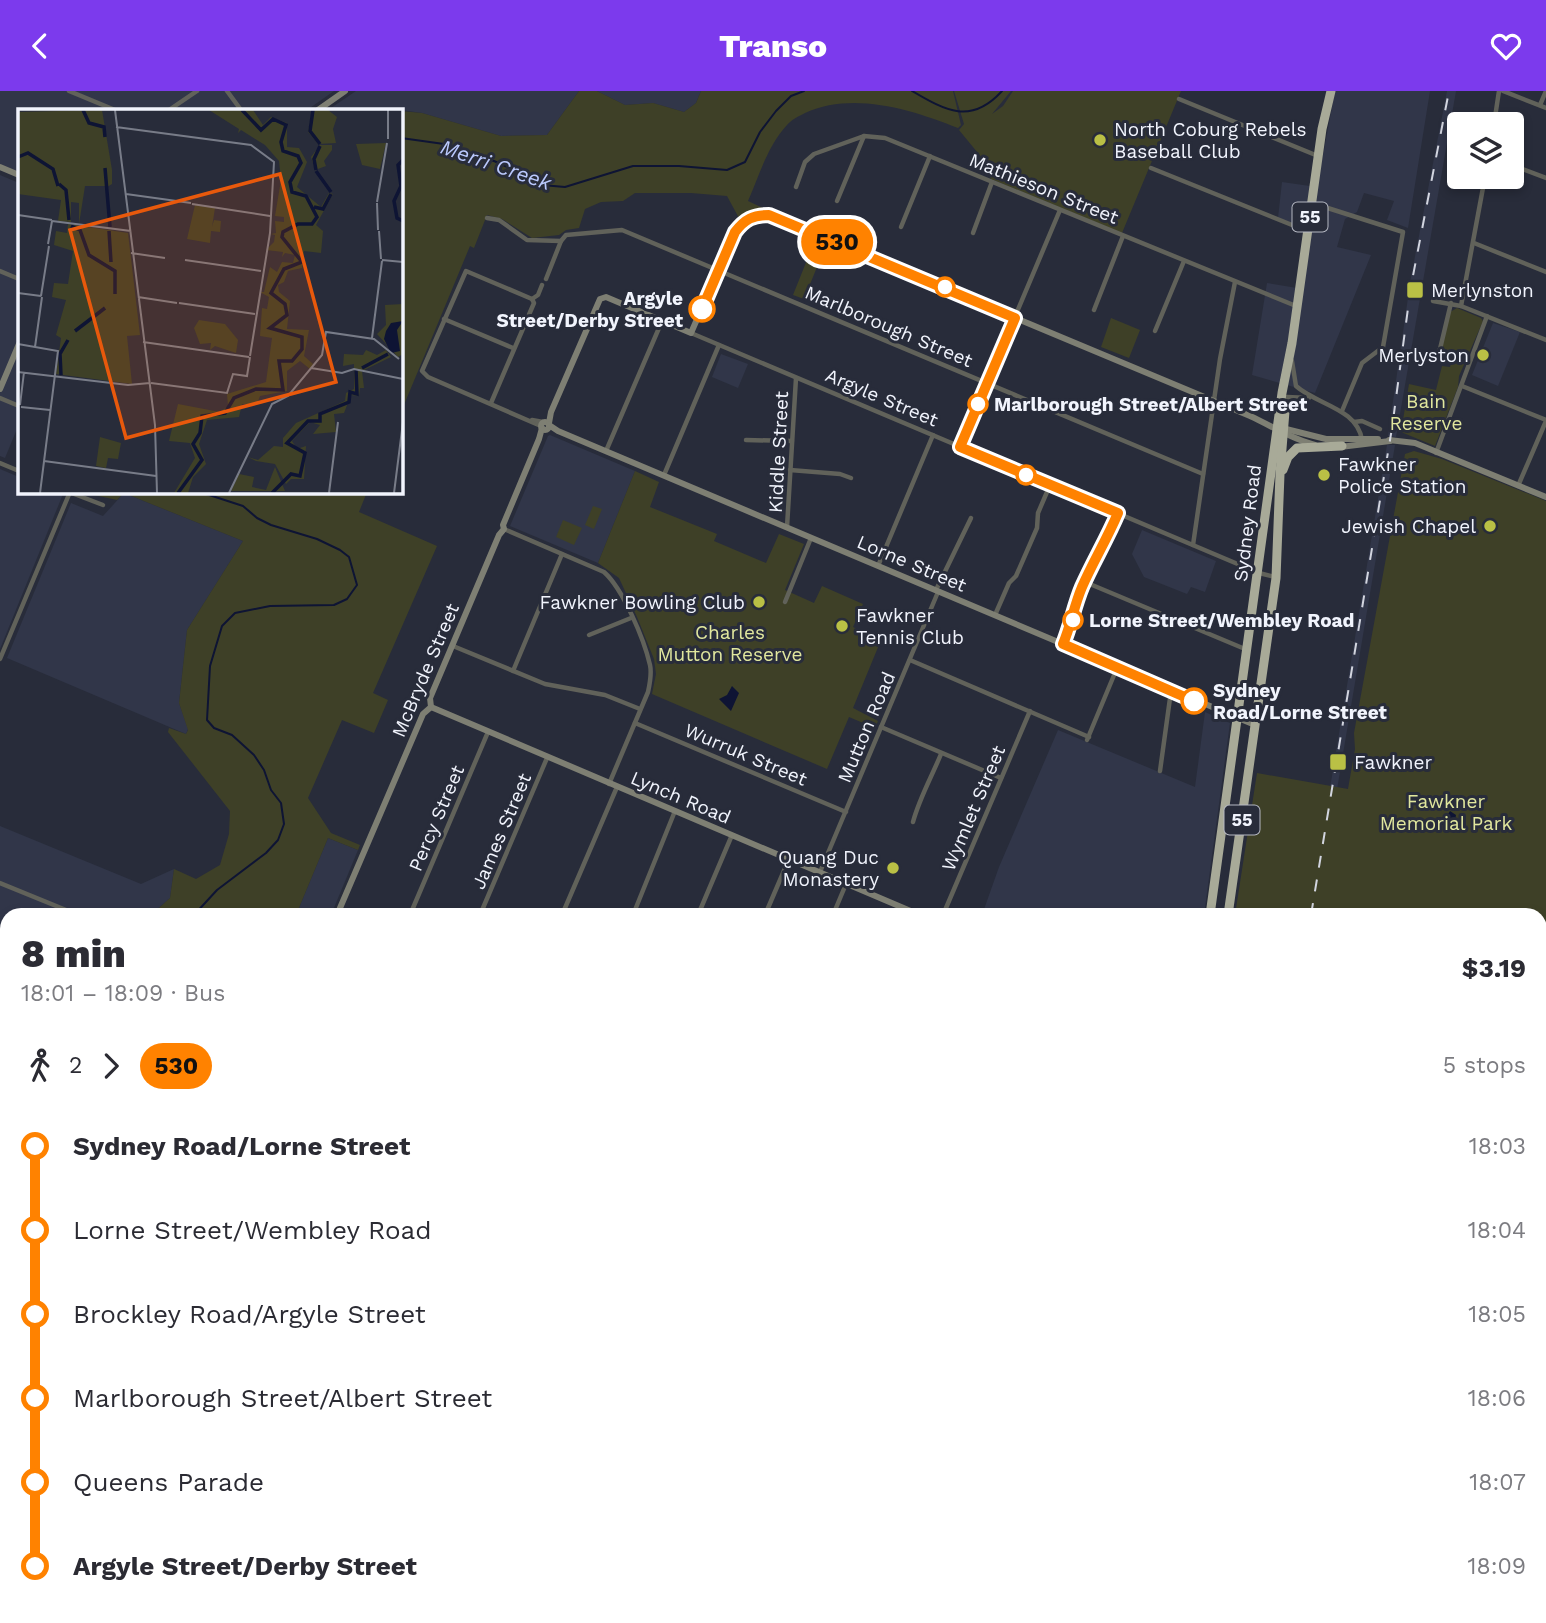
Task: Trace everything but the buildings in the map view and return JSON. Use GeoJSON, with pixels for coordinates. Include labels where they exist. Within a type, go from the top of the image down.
{"type":"FeatureCollection","features":[{"type":"Feature","properties":{"kind":"highway","name":"Sydney Road"},"geometry":{"type":"LineString","coordinates":[[1211,908],[1247,650],[1287,397],[1312,203],[1331,91]]}},
{"type":"Feature","properties":{"kind":"highway","name":"Sydney Road"},"geometry":{"type":"LineString","coordinates":[[1229,908],[1276,577],[1281,430],[1287,360],[1292,343]]}},
{"type":"Feature","properties":{"kind":"highway"},"geometry":{"type":"LineString","coordinates":[[1279,483],[1288,457],[1297,448],[1342,446]]}},
{"type":"Feature","properties":{"kind":"street"},"geometry":{"type":"LineString","coordinates":[[69,91],[113,109]]}},
{"type":"Feature","properties":{"kind":"street"},"geometry":{"type":"LineString","coordinates":[[170,109],[197,91]]}},
{"type":"Feature","properties":{"kind":"street"},"geometry":{"type":"LineString","coordinates":[[227,91],[240,109]]}},
{"type":"Feature","properties":{"kind":"street"},"geometry":{"type":"LineString","coordinates":[[319,109],[345,91]]}},
{"type":"Feature","properties":{"kind":"street"},"geometry":{"type":"LineString","coordinates":[[1497,112],[1501,91],[1543,106],[1546,91]]}},
{"type":"Feature","properties":{"kind":"street"},"geometry":{"type":"LineString","coordinates":[[1179,99],[1319,156]]}},
{"type":"Feature","properties":{"kind":"street"},"geometry":{"type":"LineString","coordinates":[[796,187],[805,162],[814,154],[864,136]]}},
{"type":"Feature","properties":{"kind":"street"},"geometry":{"type":"LineString","coordinates":[[837,201],[864,136]]}},
{"type":"Feature","properties":{"kind":"street","name":"Mathieson Street"},"geometry":{"type":"LineString","coordinates":[[864,136],[885,138],[1297,306]]}},
{"type":"Feature","properties":{"kind":"street"},"geometry":{"type":"LineString","coordinates":[[901,227],[930,156]]}},
{"type":"Feature","properties":{"kind":"street"},"geometry":{"type":"LineString","coordinates":[[0,167],[18,175]]}},
{"type":"Feature","properties":{"kind":"street"},"geometry":{"type":"LineString","coordinates":[[1151,168],[1308,231]]}},
{"type":"Feature","properties":{"kind":"street"},"geometry":{"type":"LineString","coordinates":[[1524,170],[1546,178]]}},
{"type":"Feature","properties":{"kind":"street"},"geometry":{"type":"LineString","coordinates":[[973,233],[992,182]]}},
{"type":"Feature","properties":{"kind":"street"},"geometry":{"type":"LineString","coordinates":[[1461,306],[1483,189]]}},
{"type":"Feature","properties":{"kind":"street"},"geometry":{"type":"LineString","coordinates":[[1312,203],[1403,232],[1383,347],[1363,361],[1342,411]]}},
{"type":"Feature","properties":{"kind":"street"},"geometry":{"type":"LineString","coordinates":[[960,447],[1059,210]]}},
{"type":"Feature","properties":{"kind":"street"},"geometry":{"type":"LineString","coordinates":[[691,333],[735,232],[743,222],[758,215],[779,217],[1318,445],[1342,446],[1360,442]]}},
{"type":"Feature","properties":{"kind":"street","name":"Marlborough Street"},"geometry":{"type":"LineString","coordinates":[[487,218],[499,220],[527,240],[561,241],[568,234],[619,230],[719,269],[1203,474]]}},
{"type":"Feature","properties":{"kind":"street"},"geometry":{"type":"LineString","coordinates":[[1094,310],[1124,236]]}},
{"type":"Feature","properties":{"kind":"street"},"geometry":{"type":"LineString","coordinates":[[532,299],[538,295],[561,241]]}},
{"type":"Feature","properties":{"kind":"street"},"geometry":{"type":"LineString","coordinates":[[1474,243],[1545,269]]}},
{"type":"Feature","properties":{"kind":"street"},"geometry":{"type":"LineString","coordinates":[[1155,331],[1184,261]]}},
{"type":"Feature","properties":{"kind":"street"},"geometry":{"type":"LineString","coordinates":[[0,271],[18,279]]}},
{"type":"Feature","properties":{"kind":"street"},"geometry":{"type":"LineString","coordinates":[[513,348],[443,319],[466,271],[532,299]]}},
{"type":"Feature","properties":{"kind":"street"},"geometry":{"type":"LineString","coordinates":[[1193,545],[1220,359],[1236,282]]}},
{"type":"Feature","properties":{"kind":"street","name":"Argyle Street"},"geometry":{"type":"LineString","coordinates":[[595,305],[606,297],[1259,573],[1276,577]]}},
{"type":"Feature","properties":{"kind":"street"},"geometry":{"type":"LineString","coordinates":[[491,403],[534,303],[532,299]]}},
{"type":"Feature","properties":{"kind":"street"},"geometry":{"type":"LineString","coordinates":[[1433,301],[1461,306],[1546,339]]}},
{"type":"Feature","properties":{"kind":"street"},"geometry":{"type":"LineString","coordinates":[[1435,357],[1440,349],[1451,303]]}},
{"type":"Feature","properties":{"kind":"street","name":"McBryde Street"},"geometry":{"type":"LineString","coordinates":[[340,908],[423,713],[430,707],[429,701],[499,535],[504,529],[503,525],[595,305]]}},
{"type":"Feature","properties":{"kind":"street"},"geometry":{"type":"LineString","coordinates":[[1436,453],[1487,316]]}},
{"type":"Feature","properties":{"kind":"street","name":"Lorne Street"},"geometry":{"type":"LineString","coordinates":[[443,319],[422,371],[428,377],[1255,725]]}},
{"type":"Feature","properties":{"kind":"street"},"geometry":{"type":"LineString","coordinates":[[606,451],[662,321]]}},
{"type":"Feature","properties":{"kind":"street"},"geometry":{"type":"LineString","coordinates":[[664,475],[719,345]]}},
{"type":"Feature","properties":{"kind":"street"},"geometry":{"type":"LineString","coordinates":[[0,389],[18,346]]}},
{"type":"Feature","properties":{"kind":"street"},"geometry":{"type":"LineString","coordinates":[[1292,361],[1296,386],[1314,399],[1342,411],[1356,425],[1360,442]]}},
{"type":"Feature","properties":{"kind":"street","name":"Kiddle Street"},"geometry":{"type":"LineString","coordinates":[[788,527],[796,378]]}},
{"type":"Feature","properties":{"kind":"street"},"geometry":{"type":"LineString","coordinates":[[1462,386],[1546,421],[1518,486]]}},
{"type":"Feature","properties":{"kind":"street"},"geometry":{"type":"LineString","coordinates":[[1287,397],[1314,399]]}},
{"type":"Feature","properties":{"kind":"street"},"geometry":{"type":"LineString","coordinates":[[0,398],[18,406]]}},
{"type":"Feature","properties":{"kind":"street"},"geometry":{"type":"LineString","coordinates":[[1356,425],[1361,421],[1380,429]]}},
{"type":"Feature","properties":{"kind":"street"},"geometry":{"type":"LineString","coordinates":[[1281,430],[1318,438],[1360,442],[1392,441],[1436,453],[1546,497]]}},
{"type":"Feature","properties":{"kind":"street"},"geometry":{"type":"LineString","coordinates":[[878,566],[933,435]]}},
{"type":"Feature","properties":{"kind":"street"},"geometry":{"type":"LineString","coordinates":[[746,440],[792,441]]}},
{"type":"Feature","properties":{"kind":"street"},"geometry":{"type":"LineString","coordinates":[[0,463],[18,471]]}},
{"type":"Feature","properties":{"kind":"street"},"geometry":{"type":"LineString","coordinates":[[790,470],[840,474],[851,478]]}},
{"type":"Feature","properties":{"kind":"street"},"geometry":{"type":"LineString","coordinates":[[995,615],[1037,528],[1038,513],[1050,485]]}},
{"type":"Feature","properties":{"kind":"street"},"geometry":{"type":"LineString","coordinates":[[0,659],[69,493]]}},
{"type":"Feature","properties":{"kind":"street"},"geometry":{"type":"LineString","coordinates":[[72,493],[103,505]]}},
{"type":"Feature","properties":{"kind":"street"},"geometry":{"type":"LineString","coordinates":[[1063,644],[1074,617],[1077,600],[1118,513]]}},
{"type":"Feature","properties":{"kind":"street","name":"Mutton Road"},"geometry":{"type":"LineString","coordinates":[[820,872],[937,591],[971,519]]}},
{"type":"Feature","properties":{"kind":"street"},"geometry":{"type":"LineString","coordinates":[[504,529],[604,572],[615,581],[650,666],[648,692],[565,908]]}},
{"type":"Feature","properties":{"kind":"street"},"geometry":{"type":"LineString","coordinates":[[785,603],[811,537]]}},
{"type":"Feature","properties":{"kind":"street"},"geometry":{"type":"LineString","coordinates":[[513,671],[562,554]]}},
{"type":"Feature","properties":{"kind":"street"},"geometry":{"type":"LineString","coordinates":[[1085,582],[1247,650]]}},
{"type":"Feature","properties":{"kind":"street"},"geometry":{"type":"LineString","coordinates":[[589,635],[631,618]]}},
{"type":"Feature","properties":{"kind":"street"},"geometry":{"type":"LineString","coordinates":[[453,646],[545,684],[606,695],[640,709]]}},
{"type":"Feature","properties":{"kind":"street"},"geometry":{"type":"LineString","coordinates":[[909,660],[1030,711],[1088,739],[1117,668]]}},
{"type":"Feature","properties":{"kind":"street"},"geometry":{"type":"LineString","coordinates":[[1160,771],[1171,691]]}},
{"type":"Feature","properties":{"kind":"street","name":"Lynch Road"},"geometry":{"type":"LineString","coordinates":[[430,707],[903,908]]}},
{"type":"Feature","properties":{"kind":"street","name":"Wymlet Street"},"geometry":{"type":"LineString","coordinates":[[946,908],[1030,711]]}},
{"type":"Feature","properties":{"kind":"street","name":"Wurruk Street"},"geometry":{"type":"LineString","coordinates":[[635,723],[846,812]]}},
{"type":"Feature","properties":{"kind":"street"},"geometry":{"type":"LineString","coordinates":[[881,727],[1001,778]]}},
{"type":"Feature","properties":{"kind":"street","name":"Percy Street"},"geometry":{"type":"LineString","coordinates":[[413,908],[488,732]]}},
{"type":"Feature","properties":{"kind":"street"},"geometry":{"type":"LineString","coordinates":[[913,821],[918,803],[927,790],[941,754]]}},
{"type":"Feature","properties":{"kind":"street","name":"James Street"},"geometry":{"type":"LineString","coordinates":[[483,908],[547,758]]}},
{"type":"Feature","properties":{"kind":"street"},"geometry":{"type":"LineString","coordinates":[[637,908],[675,811]]}},
{"type":"Feature","properties":{"kind":"street"},"geometry":{"type":"LineString","coordinates":[[701,908],[732,835]]}},
{"type":"Feature","properties":{"kind":"street"},"geometry":{"type":"LineString","coordinates":[[768,908],[789,859]]}},
{"type":"Feature","properties":{"kind":"street"},"geometry":{"type":"LineString","coordinates":[[0,883],[59,908]]}},
{"type":"Feature","properties":{"kind":"street"},"geometry":{"type":"LineString","coordinates":[[836,908],[846,884]]}},
{"type":"Feature","properties":{"kind":"shaded area"},"geometry":{"type":"Polygon","coordinates":[[[0,91],[334,91],[308,109],[18,109],[18,172],[0,164],[0,91]]]}},
{"type":"Feature","properties":{"kind":"shaded area"},"geometry":{"type":"Polygon","coordinates":[[[356,91],[579,91],[547,135],[501,136],[402,109],[329,109],[356,91]]]}},
{"type":"Feature","properties":{"kind":"shaded area"},"geometry":{"type":"Polygon","coordinates":[[[597,91],[701,91],[696,103],[684,112],[653,103],[625,105],[597,91]]]}},
{"type":"Feature","properties":{"kind":"shaded area"},"geometry":{"type":"Polygon","coordinates":[[[1335,91],[1430,91],[1408,228],[1387,220],[1394,201],[1364,193],[1357,212],[1345,219],[1337,247],[1371,255],[1315,393],[1252,375],[1267,283],[1303,289],[1310,230],[1278,218],[1282,182],[1317,187],[1335,91]]]}},
{"type":"Feature","properties":{"kind":"shaded area"},"geometry":{"type":"Polygon","coordinates":[[[1447,91],[1456,91],[1452,112],[1447,112],[1447,143],[1396,437],[1388,436],[1411,277],[1447,91]]]}},
{"type":"Feature","properties":{"kind":"shaded area"},"geometry":{"type":"Polygon","coordinates":[[[0,175],[18,183],[18,426],[5,458],[0,456],[0,175]]]}},
{"type":"Feature","properties":{"kind":"shaded area"},"geometry":{"type":"Polygon","coordinates":[[[1493,323],[1520,332],[1498,386],[1472,375],[1493,323]]]}},
{"type":"Feature","properties":{"kind":"shaded area"},"geometry":{"type":"Polygon","coordinates":[[[721,354],[748,364],[738,388],[712,377],[721,354]]]}},
{"type":"Feature","properties":{"kind":"shaded area"},"geometry":{"type":"Polygon","coordinates":[[[550,435],[635,471],[598,563],[510,526],[550,435]]]}},
{"type":"Feature","properties":{"kind":"shaded area"},"geometry":{"type":"Polygon","coordinates":[[[1387,445],[1395,445],[1328,843],[1321,842],[1387,445]]]}},
{"type":"Feature","properties":{"kind":"shaded area"},"geometry":{"type":"Polygon","coordinates":[[[0,469],[18,477],[18,493],[63,494],[0,649],[0,469]]]}},
{"type":"Feature","properties":{"kind":"shaded area"},"geometry":{"type":"Polygon","coordinates":[[[124,493],[243,541],[187,630],[179,703],[188,729],[186,734],[7,658],[71,503],[103,516],[124,493]]]}},
{"type":"Feature","properties":{"kind":"shaded area"},"geometry":{"type":"Polygon","coordinates":[[[1142,530],[1216,561],[1205,592],[1191,587],[1187,594],[1144,577],[1132,554],[1142,530]]]}},
{"type":"Feature","properties":{"kind":"shaded area"},"geometry":{"type":"Polygon","coordinates":[[[1205,712],[1230,723],[1205,908],[984,908],[999,867],[1058,730],[1195,787],[1205,712]]]}},
{"type":"Feature","properties":{"kind":"shaded area"},"geometry":{"type":"Polygon","coordinates":[[[0,826],[141,884],[174,869],[170,898],[159,908],[0,908],[0,826]]]}},
{"type":"Feature","properties":{"kind":"shaded area"},"geometry":{"type":"Polygon","coordinates":[[[328,838],[358,850],[334,908],[299,908],[328,838]]]}},
{"type":"Feature","properties":{"kind":"green space"},"geometry":{"type":"Polygon","coordinates":[[[579,91],[597,91],[625,105],[653,103],[684,112],[696,103],[701,91],[953,91],[961,125],[958,128],[901,109],[862,103],[842,103],[805,113],[789,123],[774,142],[748,201],[767,210],[756,209],[739,218],[727,196],[691,193],[635,193],[623,201],[601,202],[585,209],[579,228],[566,230],[559,235],[532,238],[502,219],[487,215],[474,248],[470,246],[402,410],[402,111],[422,113],[501,136],[547,135],[579,91]]]}},
{"type":"Feature","properties":{"kind":"green space"},"geometry":{"type":"Polygon","coordinates":[[[954,91],[1011,91],[992,114],[1003,106],[1013,91],[1181,91],[1122,233],[991,179],[982,158],[959,130],[964,124],[954,91]]]}},
{"type":"Feature","properties":{"kind":"green space"},"geometry":{"type":"Polygon","coordinates":[[[815,240],[826,245],[804,299],[793,295],[815,240]]]}},
{"type":"Feature","properties":{"kind":"green space","name":"Bain Reserve"},"geometry":{"type":"Polygon","coordinates":[[[1457,308],[1483,321],[1459,376],[1458,387],[1435,446],[1401,432],[1409,384],[1436,390],[1442,366],[1450,367],[1453,357],[1441,353],[1450,312],[1457,308]]]}},
{"type":"Feature","properties":{"kind":"green space"},"geometry":{"type":"Polygon","coordinates":[[[1111,318],[1140,330],[1129,358],[1101,347],[1111,318]]]}},
{"type":"Feature","properties":{"kind":"green space","name":"Fawkner Memorial Park"},"geometry":{"type":"Polygon","coordinates":[[[1414,451],[1442,459],[1546,501],[1546,908],[1236,908],[1257,773],[1348,789],[1355,749],[1354,733],[1405,454],[1414,451]]]}},
{"type":"Feature","properties":{"kind":"green space","name":"Charles Mutton Reserve"},"geometry":{"type":"Polygon","coordinates":[[[635,471],[659,482],[650,507],[717,534],[714,541],[766,563],[779,534],[804,544],[785,590],[814,603],[822,586],[863,604],[853,627],[881,640],[853,708],[878,721],[875,728],[849,717],[827,769],[652,694],[656,674],[654,659],[637,617],[619,578],[598,563],[635,471]]]}},
{"type":"Feature","properties":{"kind":"green space"},"geometry":{"type":"Polygon","coordinates":[[[95,493],[124,493],[117,500],[94,495],[95,493]]]}},
{"type":"Feature","properties":{"kind":"green space"},"geometry":{"type":"Polygon","coordinates":[[[124,493],[367,493],[359,512],[437,546],[373,693],[388,700],[374,733],[342,720],[308,798],[331,833],[360,845],[358,850],[328,838],[299,908],[159,908],[170,898],[174,869],[196,879],[220,865],[229,834],[230,811],[168,732],[169,728],[186,734],[188,730],[179,703],[187,630],[243,541],[124,493]]]}},
{"type":"Feature","properties":{"kind":"green space"},"geometry":{"type":"Polygon","coordinates":[[[593,506],[602,509],[594,529],[585,525],[593,506]]]}},
{"type":"Feature","properties":{"kind":"green space"},"geometry":{"type":"Polygon","coordinates":[[[563,520],[582,528],[574,545],[556,537],[563,520]]]}},
{"type":"Feature","properties":{"kind":"water"},"geometry":{"type":"Polygon","coordinates":[[[732,686],[739,693],[731,711],[719,699],[727,695],[732,686]]]}},
{"type":"Feature","properties":{"kind":"water"},"geometry":{"type":"Polygon","coordinates":[[[1450,811],[1456,815],[1455,821],[1432,828],[1438,817],[1445,819],[1450,811]]]}},
{"type":"Feature","properties":{"kind":"waterway","name":"Merri Creek"},"geometry":{"type":"LineString","coordinates":[[402,138],[444,144],[478,158],[494,161],[542,185],[565,187],[633,166],[727,170],[745,162],[760,132],[776,111],[791,96],[804,91]]}},
{"type":"Feature","properties":{"kind":"waterway","name":"Merri Creek"},"geometry":{"type":"LineString","coordinates":[[912,91],[947,109],[958,111],[980,108],[1002,91]]}},
{"type":"Feature","properties":{"kind":"waterway","name":"Merri Creek"},"geometry":{"type":"LineString","coordinates":[[200,908],[217,890],[266,853],[278,840],[284,824],[281,803],[271,790],[264,770],[254,755],[232,735],[214,728],[207,720],[210,666],[222,626],[235,613],[270,606],[334,605],[347,599],[357,585],[349,557],[340,550],[317,539],[271,525],[243,506],[203,493]]}},
{"type":"Feature","properties":{"kind":"railway"},"geometry":{"type":"LineString","coordinates":[[1312,908],[1392,428],[1411,286],[1449,91]]}},
{"type":"Feature","properties":{"kind":"bus line","name":"530"},"geometry":{"type":"LineString","coordinates":[[702,309],[735,232],[751,217],[769,215],[1015,318],[960,447],[1118,513],[1107,540],[1096,554],[1063,644],[1194,701]]}},
{"type":"Feature","properties":{"kind":"place","name":"North Coburg Rebels Baseball Club"},"geometry":{"type":"Point","coordinates":[1100,140]}},
{"type":"Feature","properties":{"kind":"place","name":"Merlynston"},"geometry":{"type":"Point","coordinates":[1415,290]}},
{"type":"Feature","properties":{"kind":"place","name":"Argyle Street/Derby Street"},"geometry":{"type":"Point","coordinates":[702,309]}},
{"type":"Feature","properties":{"kind":"place","name":"Merlyston"},"geometry":{"type":"Point","coordinates":[1483,355]}},
{"type":"Feature","properties":{"kind":"place","name":"Marlborough Street/Albert Street"},"geometry":{"type":"Point","coordinates":[978,404]}},
{"type":"Feature","properties":{"kind":"place","name":"Fawkner Police Station"},"geometry":{"type":"Point","coordinates":[1324,475]}},
{"type":"Feature","properties":{"kind":"place","name":"Jewish Chapel"},"geometry":{"type":"Point","coordinates":[1490,526]}},
{"type":"Feature","properties":{"kind":"place","name":"Fawkner Bowling Club"},"geometry":{"type":"Point","coordinates":[759,602]}},
{"type":"Feature","properties":{"kind":"place","name":"Lorne Street/Wembley Road"},"geometry":{"type":"Point","coordinates":[1073,620]}},
{"type":"Feature","properties":{"kind":"place","name":"Fawkner Tennis Club"},"geometry":{"type":"Point","coordinates":[842,626]}},
{"type":"Feature","properties":{"kind":"place","name":"Sydney Road/Lorne Street"},"geometry":{"type":"Point","coordinates":[1194,701]}},
{"type":"Feature","properties":{"kind":"place","name":"Fawkner"},"geometry":{"type":"Point","coordinates":[1338,762]}},
{"type":"Feature","properties":{"kind":"place","name":"Quang Duc Monastery"},"geometry":{"type":"Point","coordinates":[893,868]}}]}
